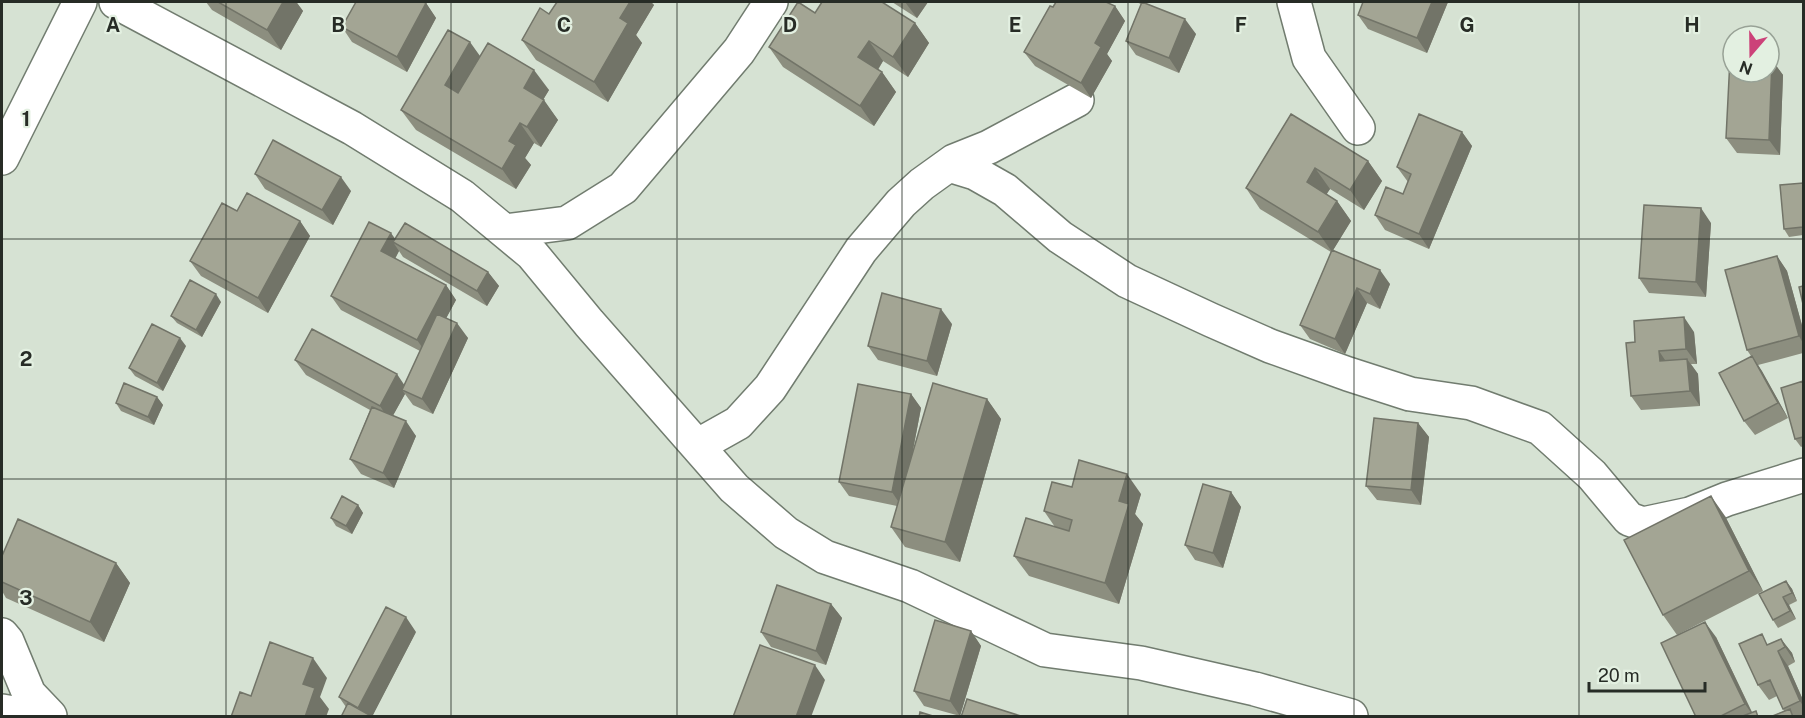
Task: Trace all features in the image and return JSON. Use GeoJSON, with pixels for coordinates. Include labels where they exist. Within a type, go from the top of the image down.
{"type":"FeatureCollection","features":[{"type":"Feature","properties":{"kind":"street"},"geometry":{"type":"LineString","coordinates":[[2,158],[80,2]]}},
{"type":"Feature","properties":{"kind":"street"},"geometry":{"type":"LineString","coordinates":[[116,2],[352,128],[462,196],[532,254],[589,323],[734,488],[786,533],[825,557],[910,586],[1045,650],[1141,663],[1255,690],[1351,717]]}},
{"type":"Feature","properties":{"kind":"street"},"geometry":{"type":"LineString","coordinates":[[505,231],[567,223],[623,188],[739,51],[771,2]]}},
{"type":"Feature","properties":{"kind":"street"},"geometry":{"type":"LineString","coordinates":[[1294,2],[1309,58],[1358,128]]}},
{"type":"Feature","properties":{"kind":"street"},"geometry":{"type":"LineString","coordinates":[[697,446],[738,423],[770,388],[861,250],[901,202],[949,165],[989,147],[1077,100]]}},
{"type":"Feature","properties":{"kind":"street"},"geometry":{"type":"LineString","coordinates":[[949,165],[975,174],[1005,190],[1060,237],[1127,281],[1211,320],[1270,346],[1348,374],[1410,394],[1471,403],[1539,428],[1592,475],[1629,519],[1636,522],[1643,524],[1690,514],[1727,499],[1803,475]]}},
{"type":"Feature","properties":{"kind":"street"},"geometry":{"type":"LineString","coordinates":[[2,635],[7,641],[29,694],[50,717]]}},
{"type":"Feature","properties":{"kind":"street"},"geometry":{"type":"LineString","coordinates":[[2,711],[31,717]]}},
{"type":"Feature","properties":{"kind":"building"},"geometry":{"type":"Polygon","coordinates":[[[218,2],[283,2],[267,30],[218,2]]]}},
{"type":"Feature","properties":{"kind":"building"},"geometry":{"type":"Polygon","coordinates":[[[356,2],[426,3],[397,57],[342,27],[356,2]]]}},
{"type":"Feature","properties":{"kind":"building"},"geometry":{"type":"Polygon","coordinates":[[[557,2],[630,2],[620,18],[628,23],[594,82],[522,40],[540,8],[549,14],[557,2]]]}},
{"type":"Feature","properties":{"kind":"building"},"geometry":{"type":"Polygon","coordinates":[[[798,2],[815,13],[822,2],[882,2],[915,23],[893,57],[869,41],[858,57],[882,72],[860,106],[769,47],[798,2]]]}},
{"type":"Feature","properties":{"kind":"building"},"geometry":{"type":"Polygon","coordinates":[[[1056,2],[1106,2],[1115,6],[1095,43],[1101,47],[1081,83],[1024,52],[1050,6],[1053,7],[1056,2]]]}},
{"type":"Feature","properties":{"kind":"building"},"geometry":{"type":"Polygon","coordinates":[[[1142,2],[1185,19],[1169,58],[1126,41],[1142,2]]]}},
{"type":"Feature","properties":{"kind":"building"},"geometry":{"type":"Polygon","coordinates":[[[1363,2],[1432,2],[1417,38],[1358,15],[1363,2]]]}},
{"type":"Feature","properties":{"kind":"building"},"geometry":{"type":"Polygon","coordinates":[[[448,30],[470,42],[445,85],[458,93],[488,43],[534,70],[524,88],[544,100],[527,127],[520,123],[509,141],[516,145],[502,169],[401,110],[448,30]]]}},
{"type":"Feature","properties":{"kind":"building"},"geometry":{"type":"Polygon","coordinates":[[[1729,84],[1771,84],[1769,140],[1726,138],[1729,84]]]}},
{"type":"Feature","properties":{"kind":"building"},"geometry":{"type":"Polygon","coordinates":[[[1291,114],[1368,161],[1350,190],[1315,168],[1307,182],[1337,201],[1318,232],[1246,188],[1291,114]]]}},
{"type":"Feature","properties":{"kind":"building"},"geometry":{"type":"Polygon","coordinates":[[[1419,114],[1462,132],[1419,234],[1375,215],[1386,187],[1403,194],[1411,174],[1397,167],[1419,114]]]}},
{"type":"Feature","properties":{"kind":"building"},"geometry":{"type":"Polygon","coordinates":[[[273,140],[341,177],[322,210],[255,174],[273,140]]]}},
{"type":"Feature","properties":{"kind":"building"},"geometry":{"type":"Polygon","coordinates":[[[1803,183],[1803,227],[1784,229],[1780,185],[1803,183]]]}},
{"type":"Feature","properties":{"kind":"building"},"geometry":{"type":"Polygon","coordinates":[[[247,193],[300,221],[258,298],[190,261],[222,203],[237,211],[247,193]]]}},
{"type":"Feature","properties":{"kind":"building"},"geometry":{"type":"Polygon","coordinates":[[[1644,205],[1701,208],[1696,282],[1639,278],[1644,205]]]}},
{"type":"Feature","properties":{"kind":"building"},"geometry":{"type":"Polygon","coordinates":[[[369,222],[391,233],[381,251],[446,285],[417,340],[331,296],[369,222]]]}},
{"type":"Feature","properties":{"kind":"building"},"geometry":{"type":"Polygon","coordinates":[[[405,223],[488,272],[477,291],[393,242],[405,223]]]}},
{"type":"Feature","properties":{"kind":"building"},"geometry":{"type":"Polygon","coordinates":[[[1332,250],[1380,270],[1370,294],[1357,288],[1335,339],[1300,325],[1332,250]]]}},
{"type":"Feature","properties":{"kind":"building"},"geometry":{"type":"Polygon","coordinates":[[[1777,256],[1799,336],[1747,350],[1725,270],[1777,256]]]}},
{"type":"Feature","properties":{"kind":"building"},"geometry":{"type":"Polygon","coordinates":[[[190,280],[216,294],[196,330],[171,316],[190,280]]]}},
{"type":"Feature","properties":{"kind":"building"},"geometry":{"type":"Polygon","coordinates":[[[1803,286],[1803,304],[1799,287],[1803,286]]]}},
{"type":"Feature","properties":{"kind":"building"},"geometry":{"type":"Polygon","coordinates":[[[882,293],[941,309],[927,361],[868,346],[882,293]]]}},
{"type":"Feature","properties":{"kind":"building"},"geometry":{"type":"Polygon","coordinates":[[[437,314],[457,323],[422,399],[402,390],[437,314]]]}},
{"type":"Feature","properties":{"kind":"building"},"geometry":{"type":"Polygon","coordinates":[[[1684,317],[1686,349],[1659,351],[1660,361],[1687,359],[1690,391],[1631,396],[1626,343],[1635,342],[1634,321],[1684,317]]]}},
{"type":"Feature","properties":{"kind":"building"},"geometry":{"type":"Polygon","coordinates":[[[152,324],[180,338],[157,383],[129,368],[152,324]]]}},
{"type":"Feature","properties":{"kind":"building"},"geometry":{"type":"Polygon","coordinates":[[[312,329],[397,374],[380,406],[295,360],[312,329]]]}},
{"type":"Feature","properties":{"kind":"building"},"geometry":{"type":"Polygon","coordinates":[[[1752,356],[1778,403],[1744,421],[1719,373],[1752,356]]]}},
{"type":"Feature","properties":{"kind":"building"},"geometry":{"type":"Polygon","coordinates":[[[1803,381],[1803,437],[1795,439],[1781,388],[1803,381]]]}},
{"type":"Feature","properties":{"kind":"building"},"geometry":{"type":"Polygon","coordinates":[[[124,383],[157,397],[148,417],[116,403],[124,383]]]}},
{"type":"Feature","properties":{"kind":"building"},"geometry":{"type":"Polygon","coordinates":[[[933,383],[987,399],[945,542],[891,527],[933,383]]]}},
{"type":"Feature","properties":{"kind":"building"},"geometry":{"type":"Polygon","coordinates":[[[858,384],[911,394],[892,492],[839,482],[858,384]]]}},
{"type":"Feature","properties":{"kind":"building"},"geometry":{"type":"Polygon","coordinates":[[[372,407],[406,421],[383,473],[350,459],[372,407]]]}},
{"type":"Feature","properties":{"kind":"building"},"geometry":{"type":"Polygon","coordinates":[[[1374,418],[1418,423],[1411,490],[1366,486],[1374,418]]]}},
{"type":"Feature","properties":{"kind":"building"},"geometry":{"type":"Polygon","coordinates":[[[1079,460],[1127,474],[1119,501],[1129,504],[1105,583],[1014,556],[1026,518],[1069,531],[1072,520],[1044,511],[1052,482],[1072,487],[1079,460]]]}},
{"type":"Feature","properties":{"kind":"building"},"geometry":{"type":"Polygon","coordinates":[[[1203,484],[1231,492],[1213,553],[1185,545],[1203,484]]]}},
{"type":"Feature","properties":{"kind":"building"},"geometry":{"type":"Polygon","coordinates":[[[342,496],[358,505],[346,526],[331,518],[342,496]]]}},
{"type":"Feature","properties":{"kind":"building"},"geometry":{"type":"Polygon","coordinates":[[[1711,496],[1749,571],[1663,615],[1624,540],[1711,496]]]}},
{"type":"Feature","properties":{"kind":"building"},"geometry":{"type":"Polygon","coordinates":[[[18,519],[116,563],[90,622],[2,582],[2,556],[18,519]]]}},
{"type":"Feature","properties":{"kind":"building"},"geometry":{"type":"Polygon","coordinates":[[[1786,581],[1792,593],[1783,597],[1790,611],[1773,620],[1759,594],[1786,581]]]}},
{"type":"Feature","properties":{"kind":"building"},"geometry":{"type":"Polygon","coordinates":[[[777,585],[831,604],[816,651],[761,632],[777,585]]]}},
{"type":"Feature","properties":{"kind":"building"},"geometry":{"type":"Polygon","coordinates":[[[386,607],[406,617],[358,708],[339,697],[386,607]]]}},
{"type":"Feature","properties":{"kind":"building"},"geometry":{"type":"Polygon","coordinates":[[[935,620],[971,631],[950,701],[914,691],[935,620]]]}},
{"type":"Feature","properties":{"kind":"building"},"geometry":{"type":"Polygon","coordinates":[[[1705,622],[1745,704],[1719,717],[1696,717],[1661,643],[1705,622]]]}},
{"type":"Feature","properties":{"kind":"building"},"geometry":{"type":"Polygon","coordinates":[[[1762,634],[1767,645],[1781,639],[1785,647],[1778,651],[1800,701],[1783,709],[1770,680],[1758,685],[1739,644],[1762,634]]]}},
{"type":"Feature","properties":{"kind":"building"},"geometry":{"type":"Polygon","coordinates":[[[270,642],[313,658],[303,684],[315,688],[305,717],[231,717],[240,692],[251,696],[270,642]]]}},
{"type":"Feature","properties":{"kind":"building"},"geometry":{"type":"Polygon","coordinates":[[[760,645],[815,665],[796,717],[733,717],[760,645]]]}},
{"type":"Feature","properties":{"kind":"building"},"geometry":{"type":"Polygon","coordinates":[[[967,699],[1024,717],[961,717],[967,699]]]}},
{"type":"Feature","properties":{"kind":"building"},"geometry":{"type":"Polygon","coordinates":[[[348,703],[373,717],[341,717],[348,703]]]}},
{"type":"Feature","properties":{"kind":"building"},"geometry":{"type":"Polygon","coordinates":[[[1790,709],[1793,717],[1770,717],[1790,709]]]}},
{"type":"Feature","properties":{"kind":"building"},"geometry":{"type":"Polygon","coordinates":[[[1756,711],[1758,717],[1740,717],[1756,711]]]}},
{"type":"Feature","properties":{"kind":"building"},"geometry":{"type":"Polygon","coordinates":[[[920,712],[936,717],[919,717],[920,712]]]}}]}
